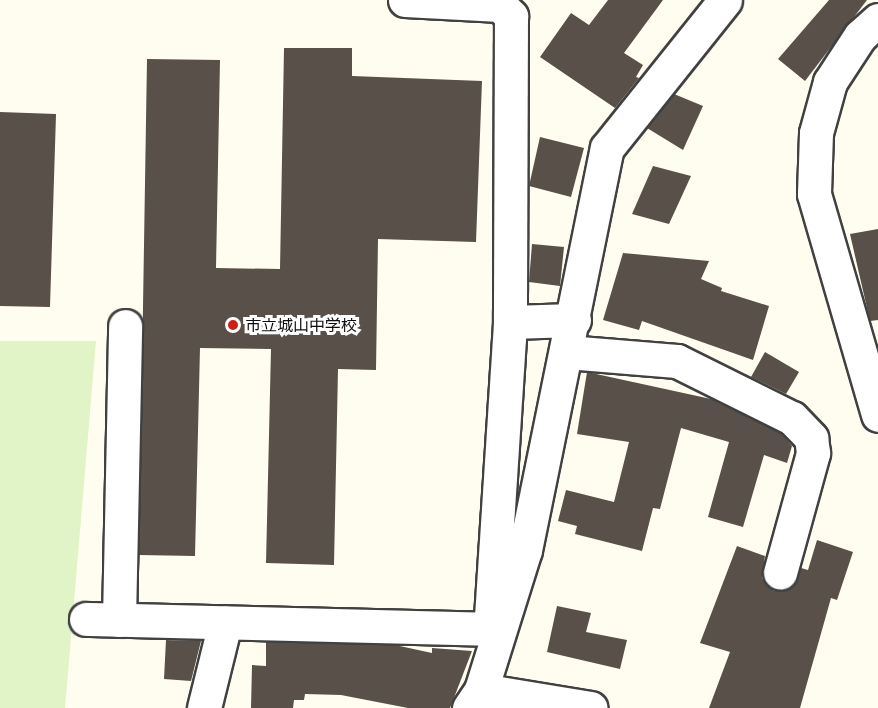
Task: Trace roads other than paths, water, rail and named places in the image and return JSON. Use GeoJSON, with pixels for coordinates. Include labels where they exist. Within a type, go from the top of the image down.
{"type":"FeatureCollection","features":[{"type":"Feature","properties":{"kind":"street"},"geometry":{"type":"LineString","coordinates":[[405,0],[500,5],[511,16],[510,322],[490,629],[478,702]]}},
{"type":"Feature","properties":{"kind":"street"},"geometry":{"type":"LineString","coordinates":[[478,702],[525,550],[574,320],[607,148],[725,0]]}},
{"type":"Feature","properties":{"kind":"street"},"geometry":{"type":"LineString","coordinates":[[878,20],[861,36],[830,82],[816,132],[814,194],[870,367],[878,415]]}},
{"type":"Feature","properties":{"kind":"street"},"geometry":{"type":"LineString","coordinates":[[510,322],[574,320]]}},
{"type":"Feature","properties":{"kind":"street"},"geometry":{"type":"LineString","coordinates":[[118,620],[125,326]]}},
{"type":"Feature","properties":{"kind":"street"},"geometry":{"type":"LineString","coordinates":[[567,352],[678,361],[792,418],[811,438],[813,453],[780,573]]}},
{"type":"Feature","properties":{"kind":"street"},"geometry":{"type":"LineString","coordinates":[[86,619],[490,629]]}},
{"type":"Feature","properties":{"kind":"street"},"geometry":{"type":"LineString","coordinates":[[204,708],[225,622]]}},
{"type":"Feature","properties":{"kind":"street"},"geometry":{"type":"LineString","coordinates":[[478,702],[591,708]]}},
{"type":"Feature","properties":{"kind":"place","name":"市立城山中学校"},"geometry":{"type":"Point","coordinates":[233,325]}}]}
